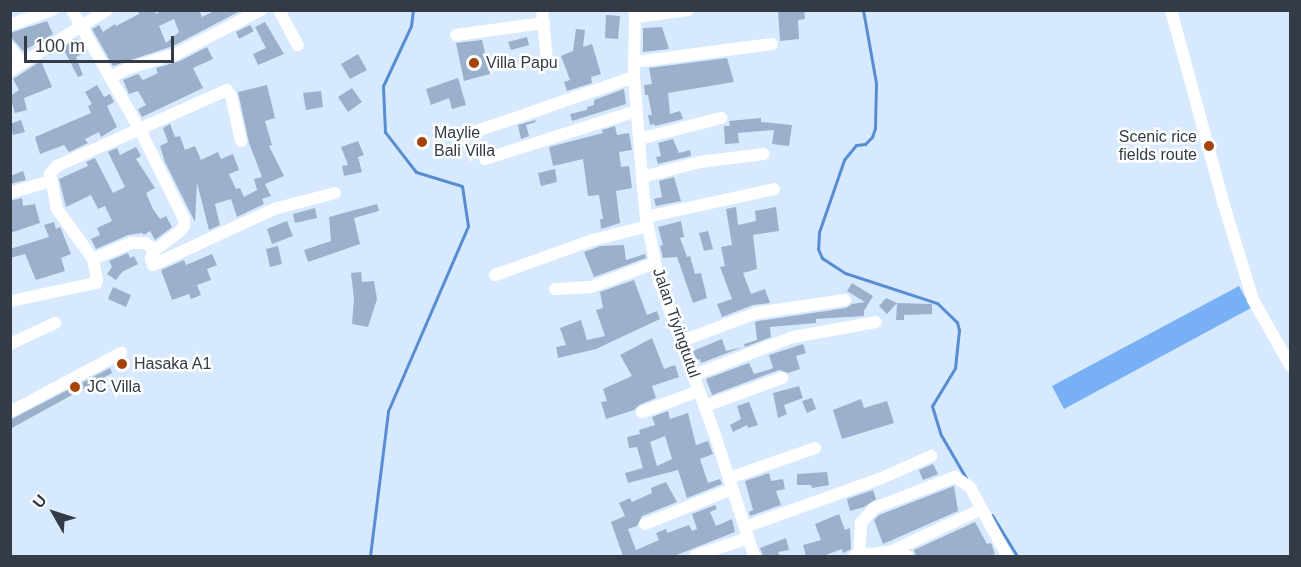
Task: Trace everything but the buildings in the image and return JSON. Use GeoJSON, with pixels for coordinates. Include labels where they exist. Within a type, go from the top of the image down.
{"type":"FeatureCollection","features":[{"type":"Feature","properties":{"kind":"street"},"geometry":{"type":"LineString","coordinates":[[10,25],[52,10]]}},
{"type":"Feature","properties":{"kind":"street"},"geometry":{"type":"LineString","coordinates":[[72,10],[140,130],[184,219],[184,226],[179,232],[155,250],[151,258],[153,264],[274,209],[335,194]]}},
{"type":"Feature","properties":{"kind":"street"},"geometry":{"type":"LineString","coordinates":[[10,71],[107,10]]}},
{"type":"Feature","properties":{"kind":"street"},"geometry":{"type":"LineString","coordinates":[[110,77],[129,68],[176,54],[261,10]]}},
{"type":"Feature","properties":{"kind":"street"},"geometry":{"type":"LineString","coordinates":[[279,10],[298,45]]}},
{"type":"Feature","properties":{"kind":"street"},"geometry":{"type":"LineString","coordinates":[[635,14],[688,10]]}},
{"type":"Feature","properties":{"kind":"street"},"geometry":{"type":"LineString","coordinates":[[1171,10],[1224,205],[1254,300],[1290,365]]}},
{"type":"Feature","properties":{"kind":"street","name":"Jalan Tiyingtutul"},"geometry":{"type":"LineString","coordinates":[[635,14],[636,111],[647,222],[655,263],[659,281],[705,406],[754,556]]}},
{"type":"Feature","properties":{"kind":"street"},"geometry":{"type":"LineString","coordinates":[[456,35],[543,17],[547,61]]}},
{"type":"Feature","properties":{"kind":"street"},"geometry":{"type":"LineString","coordinates":[[634,62],[772,44]]}},
{"type":"Feature","properties":{"kind":"street"},"geometry":{"type":"LineString","coordinates":[[10,48],[22,63]]}},
{"type":"Feature","properties":{"kind":"street"},"geometry":{"type":"LineString","coordinates":[[474,132],[634,77]]}},
{"type":"Feature","properties":{"kind":"street"},"geometry":{"type":"LineString","coordinates":[[11,301],[96,283],[97,276],[93,259],[57,208],[50,174],[57,166],[227,90],[231,96],[241,141]]}},
{"type":"Feature","properties":{"kind":"street"},"geometry":{"type":"LineString","coordinates":[[485,159],[636,111]]}},
{"type":"Feature","properties":{"kind":"street"},"geometry":{"type":"LineString","coordinates":[[639,139],[721,118]]}},
{"type":"Feature","properties":{"kind":"street"},"geometry":{"type":"LineString","coordinates":[[642,177],[700,162],[764,154]]}},
{"type":"Feature","properties":{"kind":"street"},"geometry":{"type":"LineString","coordinates":[[10,193],[50,181]]}},
{"type":"Feature","properties":{"kind":"street"},"geometry":{"type":"LineString","coordinates":[[495,275],[647,222],[774,189]]}},
{"type":"Feature","properties":{"kind":"street"},"geometry":{"type":"LineString","coordinates":[[93,259],[131,243],[145,243],[155,250]]}},
{"type":"Feature","properties":{"kind":"street"},"geometry":{"type":"LineString","coordinates":[[555,289],[591,287],[655,263]]}},
{"type":"Feature","properties":{"kind":"street"},"geometry":{"type":"LineString","coordinates":[[682,341],[756,313],[845,300]]}},
{"type":"Feature","properties":{"kind":"street"},"geometry":{"type":"LineString","coordinates":[[694,375],[793,337],[876,322]]}},
{"type":"Feature","properties":{"kind":"street"},"geometry":{"type":"LineString","coordinates":[[10,344],[56,324]]}},
{"type":"Feature","properties":{"kind":"street"},"geometry":{"type":"LineString","coordinates":[[10,412],[121,353]]}},
{"type":"Feature","properties":{"kind":"street"},"geometry":{"type":"LineString","coordinates":[[705,406],[782,378]]}},
{"type":"Feature","properties":{"kind":"street"},"geometry":{"type":"LineString","coordinates":[[642,412],[699,391]]}},
{"type":"Feature","properties":{"kind":"street"},"geometry":{"type":"LineString","coordinates":[[645,524],[731,483],[815,448]]}},
{"type":"Feature","properties":{"kind":"street"},"geometry":{"type":"LineString","coordinates":[[695,556],[931,456]]}},
{"type":"Feature","properties":{"kind":"street"},"geometry":{"type":"LineString","coordinates":[[982,509],[892,551],[856,555],[859,535],[867,514],[874,508],[955,477],[970,487],[982,509],[1002,555]]}},
{"type":"Feature","properties":{"kind":"street"},"geometry":{"type":"LineString","coordinates":[[892,551],[907,556]]}},
{"type":"Feature","properties":{"kind":"shaded area"},"geometry":{"type":"Polygon","coordinates":[[[1239,286],[1251,308],[1064,409],[1052,386],[1239,286]]]}},
{"type":"Feature","properties":{"kind":"waterway"},"geometry":{"type":"LineString","coordinates":[[370,556],[388,411],[468,226],[462,186],[416,172],[385,132],[383,86],[411,26],[413,10]]}},
{"type":"Feature","properties":{"kind":"waterway"},"geometry":{"type":"LineString","coordinates":[[863,10],[876,83],[875,128],[872,137],[865,144],[856,145],[844,160],[819,232],[818,249],[822,258],[845,273],[937,303],[957,322],[959,330],[955,368],[932,406],[941,435],[966,478]]}},
{"type":"Feature","properties":{"kind":"waterway"},"geometry":{"type":"LineString","coordinates":[[992,515],[1017,556]]}},
{"type":"Feature","properties":{"kind":"place","name":"Villa Papu"},"geometry":{"type":"Point","coordinates":[474,63]}},
{"type":"Feature","properties":{"kind":"place","name":"Maylie Bali Villa"},"geometry":{"type":"Point","coordinates":[422,142]}},
{"type":"Feature","properties":{"kind":"place","name":"Scenic rice fields route"},"geometry":{"type":"Point","coordinates":[1209,146]}},
{"type":"Feature","properties":{"kind":"place","name":"Hasaka A1"},"geometry":{"type":"Point","coordinates":[122,364]}},
{"type":"Feature","properties":{"kind":"place","name":"JC Villa"},"geometry":{"type":"Point","coordinates":[75,387]}}]}
